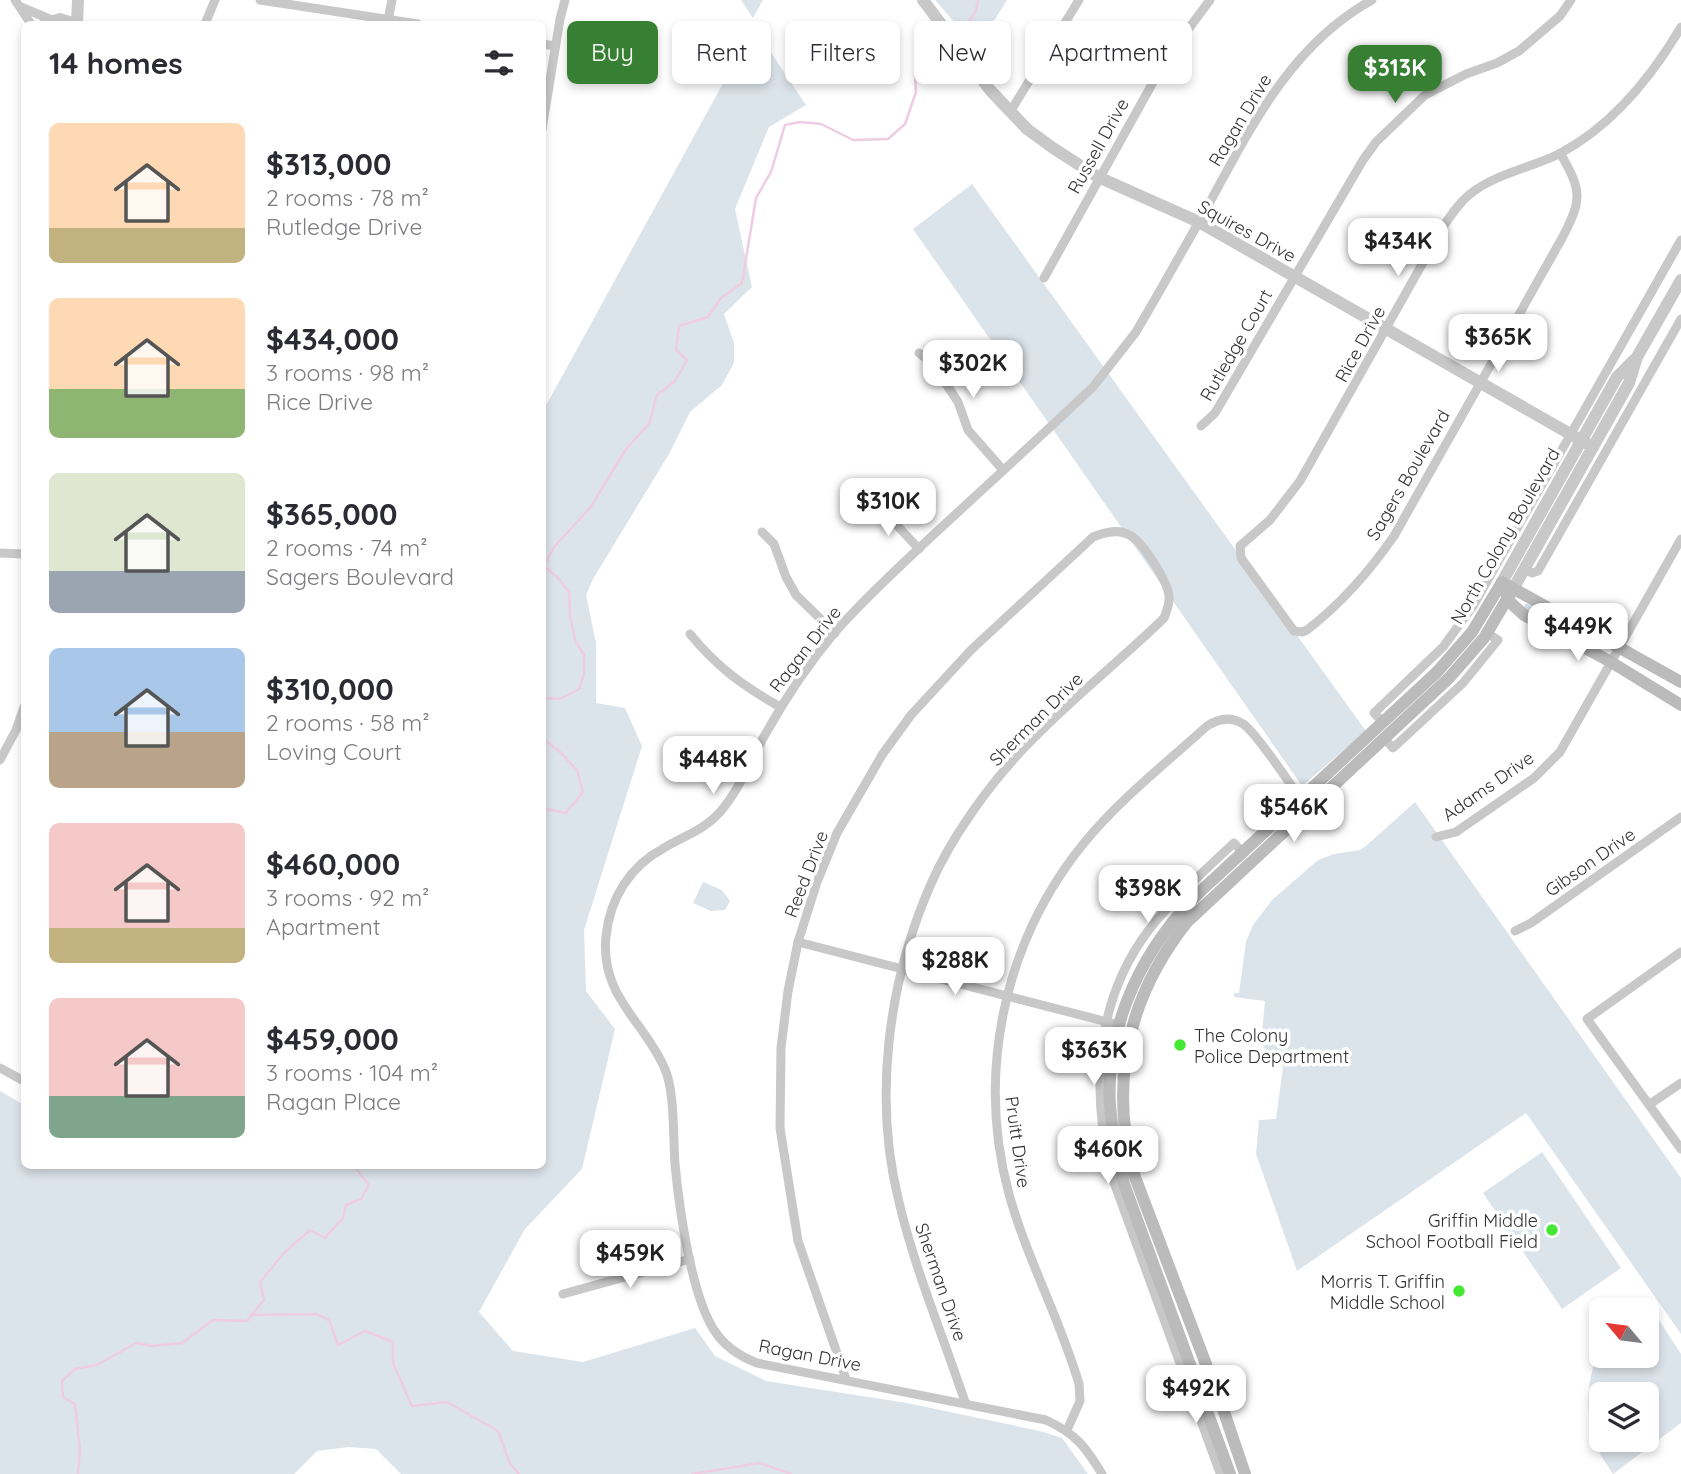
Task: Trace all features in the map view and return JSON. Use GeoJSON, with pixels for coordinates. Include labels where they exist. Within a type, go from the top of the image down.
{"type":"FeatureCollection","features":[{"type":"Feature","properties":{"kind":"main road"},"geometry":{"type":"LineString","coordinates":[[1507,590],[1524,615],[1611,662],[1681,705]]}},
{"type":"Feature","properties":{"kind":"main road"},"geometry":{"type":"LineString","coordinates":[[1507,590],[1681,682]]}},
{"type":"Feature","properties":{"kind":"main road","name":"North Colony Boulevard"},"geometry":{"type":"LineString","coordinates":[[1230,1472],[1124,1184],[1114,1143],[1110,1102],[1113,1058],[1119,1025],[1130,992],[1149,954],[1186,905],[1242,852],[1384,738],[1449,678],[1487,633],[1507,590]]}},
{"type":"Feature","properties":{"kind":"main road","name":"North Colony Boulevard"},"geometry":{"type":"LineString","coordinates":[[1245,1474],[1133,1172],[1122,1108],[1123,1076],[1119,1025],[1143,996],[1179,932],[1382,722],[1437,672],[1507,590]]}},
{"type":"Feature","properties":{"kind":"main road"},"geometry":{"type":"LineString","coordinates":[[1495,620],[1505,615],[1524,615]]}},
{"type":"Feature","properties":{"kind":"street"},"geometry":{"type":"LineString","coordinates":[[18,4],[52,21],[76,0]]}},
{"type":"Feature","properties":{"kind":"street"},"geometry":{"type":"LineString","coordinates":[[76,0],[76,21]]}},
{"type":"Feature","properties":{"kind":"street"},"geometry":{"type":"LineString","coordinates":[[206,21],[215,0]]}},
{"type":"Feature","properties":{"kind":"street"},"geometry":{"type":"LineString","coordinates":[[260,0],[396,21]]}},
{"type":"Feature","properties":{"kind":"street"},"geometry":{"type":"LineString","coordinates":[[388,20],[392,0]]}},
{"type":"Feature","properties":{"kind":"street"},"geometry":{"type":"LineString","coordinates":[[546,103],[565,0]]}},
{"type":"Feature","properties":{"kind":"street","name":"Squires Drive"},"geometry":{"type":"LineString","coordinates":[[923,0],[990,90],[1010,112],[1053,148],[1098,177],[1199,222],[1599,451]]}},
{"type":"Feature","properties":{"kind":"street"},"geometry":{"type":"LineString","coordinates":[[1010,112],[1079,0]]}},
{"type":"Feature","properties":{"kind":"street","name":"Ragan Drive"},"geometry":{"type":"LineString","coordinates":[[1102,1474],[1087,1451],[1067,1430],[1046,1420],[1027,1414],[757,1363],[733,1351],[714,1331],[706,1314],[690,1259],[677,1186],[668,1075],[652,1044],[616,995],[608,960],[606,934],[614,904],[635,868],[664,847],[700,830],[717,816],[731,798],[780,708],[835,633],[877,588],[1093,387],[1116,359],[1136,332],[1273,92],[1315,43],[1345,17],[1372,0]]}},
{"type":"Feature","properties":{"kind":"street","name":"Rutledge Court"},"geometry":{"type":"LineString","coordinates":[[1201,426],[1215,413],[1376,142],[1425,95],[1519,51],[1560,16],[1571,0]]}},
{"type":"Feature","properties":{"kind":"street","name":"Russell Drive"},"geometry":{"type":"LineString","coordinates":[[1044,278],[1166,59],[1207,1]]}},
{"type":"Feature","properties":{"kind":"street"},"geometry":{"type":"LineString","coordinates":[[18,4],[29,21]]}},
{"type":"Feature","properties":{"kind":"street","name":"Rice Drive"},"geometry":{"type":"LineString","coordinates":[[1266,594],[1241,558],[1240,546],[1270,520],[1300,481],[1456,207],[1488,184],[1560,153],[1601,125],[1652,72],[1681,27]]}},
{"type":"Feature","properties":{"kind":"street"},"geometry":{"type":"LineString","coordinates":[[546,45],[555,46]]}},
{"type":"Feature","properties":{"kind":"street","name":"Sagers Boulevard"},"geometry":{"type":"LineString","coordinates":[[1266,594],[1294,631],[1307,630],[1333,610],[1363,578],[1394,536],[1570,222],[1579,197],[1572,173],[1560,153]]}},
{"type":"Feature","properties":{"kind":"street"},"geometry":{"type":"LineString","coordinates":[[1382,722],[1374,713],[1427,663],[1457,630],[1473,606],[1576,437],[1681,240]]}},
{"type":"Feature","properties":{"kind":"street","name":"North Colony Boulevard"},"geometry":{"type":"LineString","coordinates":[[1507,590],[1524,569],[1599,451],[1637,358],[1681,280]]}},
{"type":"Feature","properties":{"kind":"street"},"geometry":{"type":"LineString","coordinates":[[1599,451],[1681,319]]}},
{"type":"Feature","properties":{"kind":"street"},"geometry":{"type":"LineString","coordinates":[[919,352],[933,364],[958,402],[968,430],[1003,470]]}},
{"type":"Feature","properties":{"kind":"street","name":"North Colony Boulevard"},"geometry":{"type":"LineString","coordinates":[[1507,590],[1576,437],[1617,377],[1637,358]]}},
{"type":"Feature","properties":{"kind":"street"},"geometry":{"type":"LineString","coordinates":[[879,506],[919,549]]}},
{"type":"Feature","properties":{"kind":"street","name":"Reed Drive"},"geometry":{"type":"LineString","coordinates":[[846,1379],[798,1241],[780,1128],[781,1048],[788,991],[798,942],[817,882],[837,833],[860,791],[911,715],[940,681],[1093,537],[1107,531],[1130,535],[1150,559]]}},
{"type":"Feature","properties":{"kind":"street"},"geometry":{"type":"LineString","coordinates":[[762,532],[775,544],[786,577],[796,595],[835,633]]}},
{"type":"Feature","properties":{"kind":"street","name":"Adams Drive"},"geometry":{"type":"LineString","coordinates":[[1436,836],[1456,832],[1534,778],[1560,752],[1681,539]]}},
{"type":"Feature","properties":{"kind":"street"},"geometry":{"type":"LineString","coordinates":[[0,553],[21,554]]}},
{"type":"Feature","properties":{"kind":"street","name":"Sherman Drive"},"geometry":{"type":"LineString","coordinates":[[965,1402],[909,1240],[898,1200],[891,1155],[887,1068],[891,1026],[903,969],[915,924],[931,884],[986,793],[1028,744],[1164,618],[1169,605],[1169,594],[1164,580],[1150,559]]}},
{"type":"Feature","properties":{"kind":"street"},"geometry":{"type":"LineString","coordinates":[[690,634],[713,662],[747,688],[780,708]]}},
{"type":"Feature","properties":{"kind":"street"},"geometry":{"type":"LineString","coordinates":[[0,760],[21,716]]}},
{"type":"Feature","properties":{"kind":"street","name":"Pruitt Drive"},"geometry":{"type":"LineString","coordinates":[[1067,1430],[1080,1401],[1079,1384],[1010,1196],[995,1115],[997,1058],[1006,995],[1022,945],[1041,906],[1084,842],[1207,726],[1225,719],[1243,723],[1304,804]]}},
{"type":"Feature","properties":{"kind":"street","name":"Gibson Drive"},"geometry":{"type":"LineString","coordinates":[[1515,931],[1531,923],[1681,817]]}},
{"type":"Feature","properties":{"kind":"street"},"geometry":{"type":"LineString","coordinates":[[798,942],[1119,1025]]}},
{"type":"Feature","properties":{"kind":"street"},"geometry":{"type":"LineString","coordinates":[[1681,952],[1587,1019],[1681,1149]]}},
{"type":"Feature","properties":{"kind":"street"},"geometry":{"type":"LineString","coordinates":[[0,1068],[21,1079]]}},
{"type":"Feature","properties":{"kind":"street"},"geometry":{"type":"LineString","coordinates":[[1650,1104],[1681,1083]]}},
{"type":"Feature","properties":{"kind":"street"},"geometry":{"type":"LineString","coordinates":[[563,1294],[690,1259]]}},
{"type":"Feature","properties":{"kind":"shaded area"},"geometry":{"type":"Polygon","coordinates":[[[741,0],[763,0],[753,18],[741,0]]]}},
{"type":"Feature","properties":{"kind":"shaded area"},"geometry":{"type":"Polygon","coordinates":[[[935,0],[1007,0],[994,21],[953,21],[935,0]]]}},
{"type":"Feature","properties":{"kind":"shaded area"},"geometry":{"type":"Polygon","coordinates":[[[771,52],[785,74],[785,84],[792,84],[806,105],[769,127],[735,209],[752,287],[724,314],[734,343],[734,363],[722,385],[690,412],[669,454],[586,595],[596,643],[596,703],[625,708],[642,746],[584,930],[586,991],[615,1029],[582,1169],[525,1229],[479,1312],[513,1351],[583,1362],[695,1328],[715,1356],[766,1381],[907,1403],[1040,1431],[1062,1438],[1088,1474],[401,1474],[376,1449],[349,1447],[317,1451],[294,1474],[0,1474],[0,1091],[21,1103],[21,1169],[546,1169],[546,406],[723,84],[771,84],[771,52]]]}},
{"type":"Feature","properties":{"kind":"shaded area"},"geometry":{"type":"Polygon","coordinates":[[[972,184],[1366,731],[1302,786],[913,229],[972,184]]]}},
{"type":"Feature","properties":{"kind":"shaded area"},"geometry":{"type":"Polygon","coordinates":[[[1526,603],[1572,629],[1571,631],[1523,608],[1526,603]]]}},
{"type":"Feature","properties":{"kind":"shaded area"},"geometry":{"type":"Polygon","coordinates":[[[1415,802],[1681,1178],[1681,1334],[1659,1303],[1659,1298],[1656,1298],[1526,1113],[1297,1271],[1256,1154],[1259,1120],[1276,1119],[1283,1067],[1261,1044],[1265,1001],[1234,997],[1234,993],[1239,993],[1246,942],[1253,925],[1272,900],[1318,860],[1334,854],[1360,850],[1415,802]]]}},
{"type":"Feature","properties":{"kind":"shaded area"},"geometry":{"type":"Polygon","coordinates":[[[703,882],[722,890],[730,901],[725,910],[711,911],[693,903],[703,882]]]}},
{"type":"Feature","properties":{"kind":"shaded area","name":"Griffin Middle School Football Field"},"geometry":{"type":"Polygon","coordinates":[[[1542,1152],[1621,1268],[1562,1309],[1483,1193],[1542,1152]]]}},
{"type":"Feature","properties":{"kind":"shaded area"},"geometry":{"type":"Polygon","coordinates":[[[1659,1320],[1681,1354],[1681,1423],[1659,1440],[1659,1382],[1590,1382],[1593,1368],[1659,1368],[1659,1320]]]}},
{"type":"Feature","properties":{"kind":"shaded area"},"geometry":{"type":"Polygon","coordinates":[[[1600,1452],[1642,1452],[1613,1474],[1600,1452]]]}},
{"type":"Feature","properties":{"kind":"waterway"},"geometry":{"type":"LineString","coordinates":[[968,21],[976,11],[978,0]]}},
{"type":"Feature","properties":{"kind":"waterway"},"geometry":{"type":"LineString","coordinates":[[546,562],[554,547],[590,508],[626,449],[649,424],[657,395],[675,381],[687,360],[676,350],[679,326],[708,317],[721,298],[742,283],[756,198],[771,172],[785,125],[800,122],[821,124],[853,140],[888,139],[905,124],[916,92],[916,84]]}},
{"type":"Feature","properties":{"kind":"waterway"},"geometry":{"type":"LineString","coordinates":[[546,568],[569,592],[575,640],[584,655],[584,674],[579,689],[560,699],[546,698]]}},
{"type":"Feature","properties":{"kind":"waterway"},"geometry":{"type":"LineString","coordinates":[[546,741],[577,770],[583,792],[566,813],[546,810]]}},
{"type":"Feature","properties":{"kind":"waterway"},"geometry":{"type":"LineString","coordinates":[[78,1474],[80,1450],[75,1404],[63,1397],[62,1381],[75,1369],[97,1365],[136,1343],[153,1346],[182,1343],[213,1320],[247,1321],[264,1300],[260,1282],[284,1253],[310,1230],[325,1238],[343,1218],[346,1205],[361,1199],[369,1185],[356,1169]]}},
{"type":"Feature","properties":{"kind":"waterway"},"geometry":{"type":"LineString","coordinates":[[251,1315],[316,1314],[329,1320],[338,1345],[365,1331],[393,1342],[393,1363],[412,1406],[447,1402],[498,1431],[510,1464],[519,1474]]}},
{"type":"Feature","properties":{"kind":"waterway"},"geometry":{"type":"LineString","coordinates":[[692,1474],[760,1463],[791,1474]]}},
{"type":"Feature","properties":{"kind":"place","name":"The Colony Police Department"},"geometry":{"type":"Point","coordinates":[1180,1045]}},
{"type":"Feature","properties":{"kind":"place","name":"Griffin Middle School Football Field"},"geometry":{"type":"Point","coordinates":[1552,1230]}},
{"type":"Feature","properties":{"kind":"place","name":"Morris T. Griffin Middle School"},"geometry":{"type":"Point","coordinates":[1459,1291]}}]}
